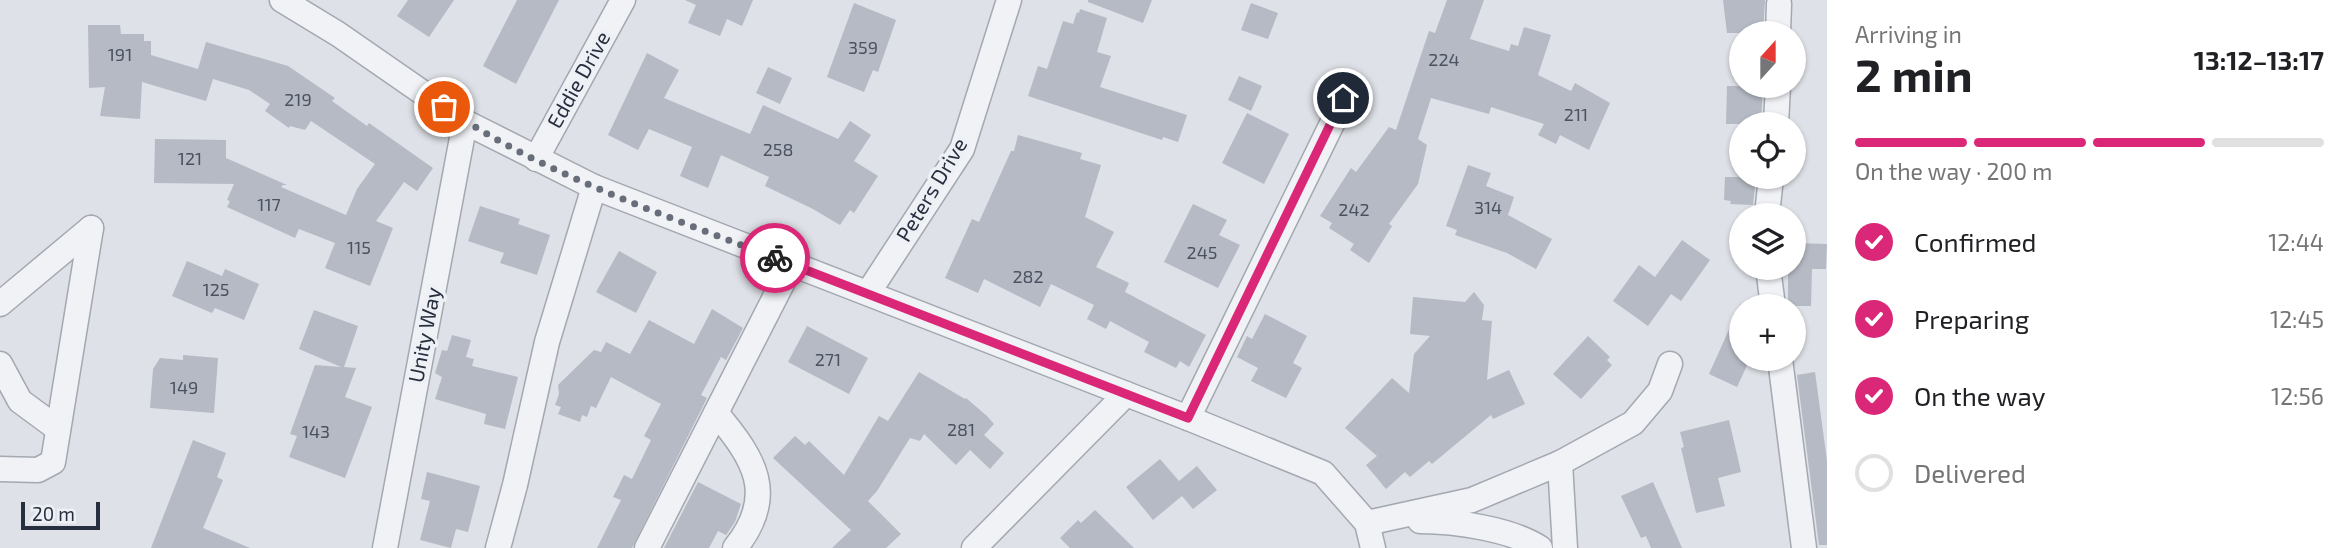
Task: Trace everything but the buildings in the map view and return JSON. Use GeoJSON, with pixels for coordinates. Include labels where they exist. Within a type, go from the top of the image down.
{"type":"FeatureCollection","features":[{"type":"Feature","properties":{"kind":"street"},"geometry":{"type":"LineString","coordinates":[[282,0],[338,34],[465,122],[594,187],[1323,473],[1367,523],[1373,548]]}},
{"type":"Feature","properties":{"kind":"street","name":"Eddie Drive"},"geometry":{"type":"LineString","coordinates":[[536,159],[623,0]]}},
{"type":"Feature","properties":{"kind":"street","name":"Peters Drive"},"geometry":{"type":"LineString","coordinates":[[868,293],[962,149],[1009,0]]}},
{"type":"Feature","properties":{"kind":"street"},"geometry":{"type":"LineString","coordinates":[[1779,4],[1779,21]]}},
{"type":"Feature","properties":{"kind":"street"},"geometry":{"type":"LineString","coordinates":[[1188,418],[1348,91]]}},
{"type":"Feature","properties":{"kind":"street","name":"Unity Way"},"geometry":{"type":"LineString","coordinates":[[385,548],[465,122]]}},
{"type":"Feature","properties":{"kind":"street"},"geometry":{"type":"LineString","coordinates":[[498,548],[547,342],[594,187]]}},
{"type":"Feature","properties":{"kind":"street"},"geometry":{"type":"LineString","coordinates":[[0,304],[91,228],[53,462],[38,470],[0,469]]}},
{"type":"Feature","properties":{"kind":"street"},"geometry":{"type":"LineString","coordinates":[[647,548],[792,264]]}},
{"type":"Feature","properties":{"kind":"street"},"geometry":{"type":"LineString","coordinates":[[0,364],[20,401],[58,429]]}},
{"type":"Feature","properties":{"kind":"street"},"geometry":{"type":"LineString","coordinates":[[1367,523],[1472,500],[1560,463],[1633,423],[1660,391],[1670,364]]}},
{"type":"Feature","properties":{"kind":"street"},"geometry":{"type":"LineString","coordinates":[[1782,371],[1804,548]]}},
{"type":"Feature","properties":{"kind":"street"},"geometry":{"type":"LineString","coordinates":[[974,548],[1126,394]]}},
{"type":"Feature","properties":{"kind":"street"},"geometry":{"type":"LineString","coordinates":[[716,413],[740,442],[757,479],[756,510],[750,530],[735,548]]}},
{"type":"Feature","properties":{"kind":"street"},"geometry":{"type":"LineString","coordinates":[[1560,463],[1565,548]]}},
{"type":"Feature","properties":{"kind":"street"},"geometry":{"type":"LineString","coordinates":[[1367,523],[1451,521],[1528,540],[1540,548]]}},
{"type":"Feature","properties":{"kind":"way so far"},"geometry":{"type":"LineString","coordinates":[[444,107],[465,122],[594,187],[775,258]]}},
{"type":"Feature","properties":{"kind":"route"},"geometry":{"type":"LineString","coordinates":[[775,258],[1188,418],[1343,98]]}}]}
